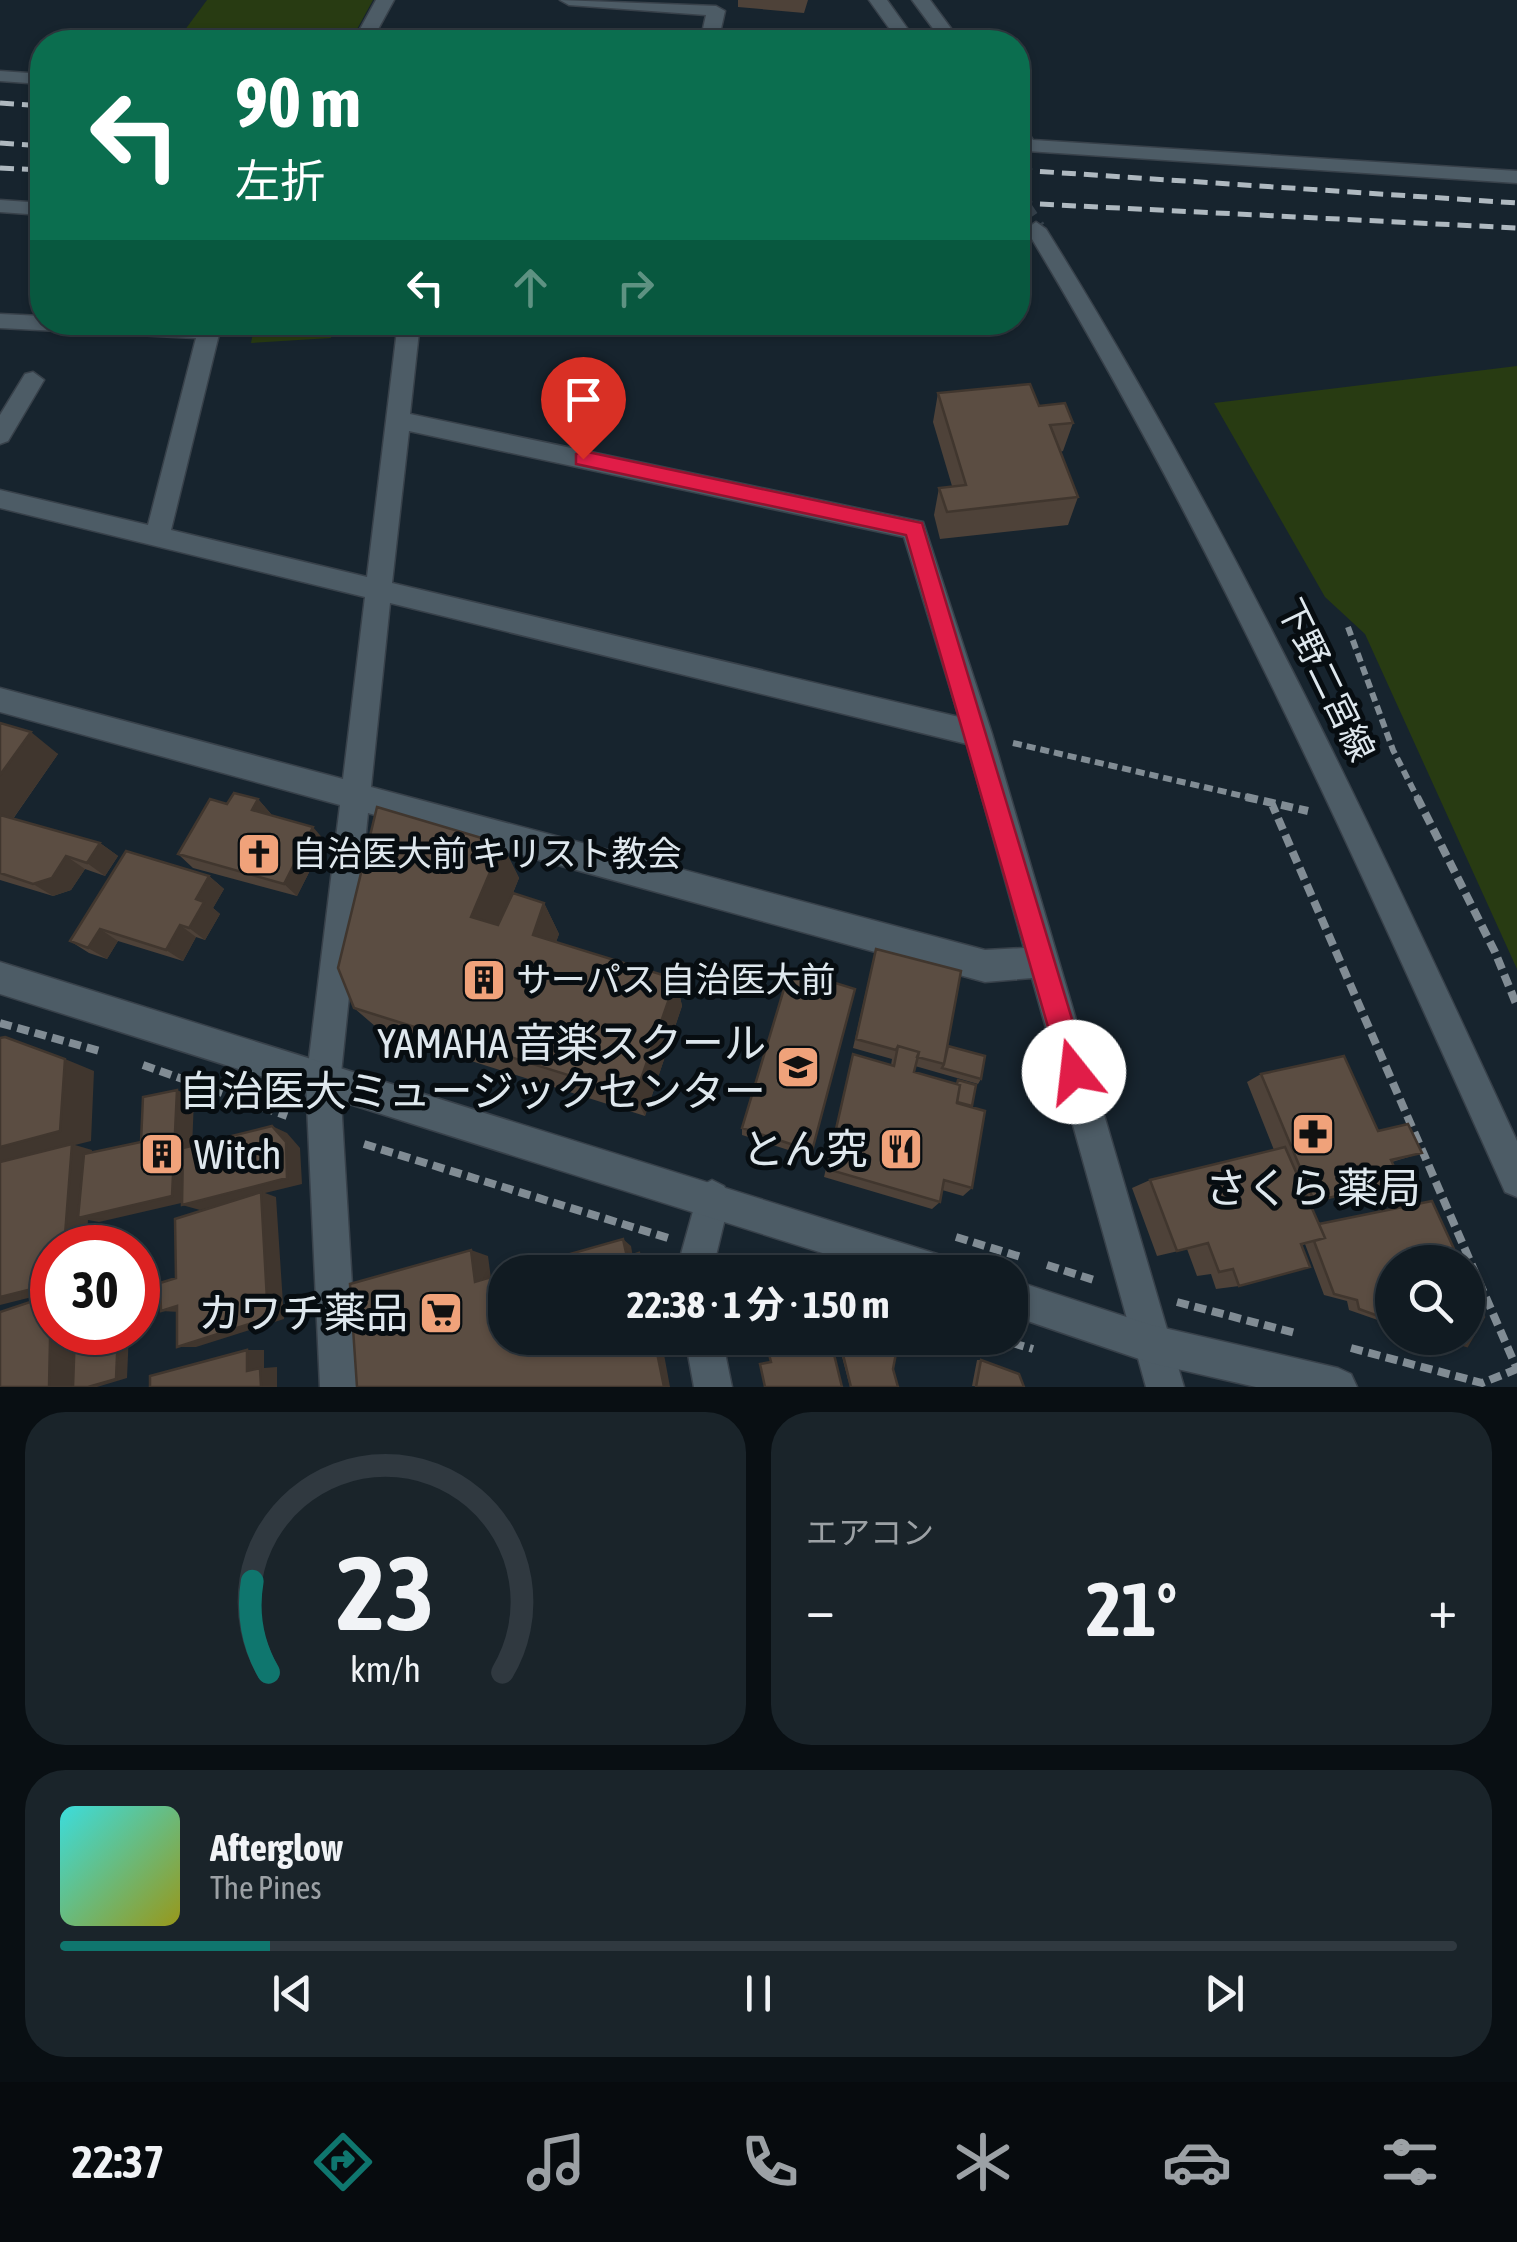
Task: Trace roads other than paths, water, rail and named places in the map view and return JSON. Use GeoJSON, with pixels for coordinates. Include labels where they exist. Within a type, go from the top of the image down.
{"type":"FeatureCollection","features":[{"type":"Feature","properties":{"kind":"street"},"geometry":{"type":"LineString","coordinates":[[369,30],[385,0]]}},
{"type":"Feature","properties":{"kind":"street"},"geometry":{"type":"LineString","coordinates":[[568,0],[716,11],[712,30]]}},
{"type":"Feature","properties":{"kind":"street"},"geometry":{"type":"LineString","coordinates":[[878,0],[899,30]]}},
{"type":"Feature","properties":{"kind":"street"},"geometry":{"type":"LineString","coordinates":[[921,0],[943,30]]}},
{"type":"Feature","properties":{"kind":"street"},"geometry":{"type":"LineString","coordinates":[[0,76],[30,78]]}},
{"type":"Feature","properties":{"kind":"street"},"geometry":{"type":"LineString","coordinates":[[1030,144],[1517,177]]}},
{"type":"Feature","properties":{"kind":"street"},"geometry":{"type":"LineString","coordinates":[[0,206],[30,207]]}},
{"type":"Feature","properties":{"kind":"street","name":"下野二宮線"},"geometry":{"type":"LineString","coordinates":[[1036,229],[1152,420],[1354,822],[1517,1180]]}},
{"type":"Feature","properties":{"kind":"street"},"geometry":{"type":"LineString","coordinates":[[0,321],[30,322]]}},
{"type":"Feature","properties":{"kind":"street"},"geometry":{"type":"LineString","coordinates":[[157,537],[208,335]]}},
{"type":"Feature","properties":{"kind":"street"},"geometry":{"type":"LineString","coordinates":[[339,1387],[322,1083],[382,591],[408,335]]}},
{"type":"Feature","properties":{"kind":"street"},"geometry":{"type":"LineString","coordinates":[[0,435],[33,380]]}},
{"type":"Feature","properties":{"kind":"street"},"geometry":{"type":"LineString","coordinates":[[399,420],[914,529],[978,734],[1165,1387]]}},
{"type":"Feature","properties":{"kind":"street"},"geometry":{"type":"LineString","coordinates":[[0,499],[978,734]]}},
{"type":"Feature","properties":{"kind":"street"},"geometry":{"type":"LineString","coordinates":[[0,700],[985,966],[1043,962]]}},
{"type":"Feature","properties":{"kind":"street"},"geometry":{"type":"LineString","coordinates":[[0,978],[322,1083],[712,1198],[885,1255]]}},
{"type":"Feature","properties":{"kind":"street"},"geometry":{"type":"LineString","coordinates":[[698,1255],[712,1198]]}},
{"type":"Feature","properties":{"kind":"street"},"geometry":{"type":"LineString","coordinates":[[1028,1303],[1151,1344],[1338,1387]]}},
{"type":"Feature","properties":{"kind":"street"},"geometry":{"type":"LineString","coordinates":[[707,1355],[713,1387]]}},
{"type":"Feature","properties":{"kind":"tunnel"},"geometry":{"type":"LineString","coordinates":[[1030,220],[1036,229]]}},
{"type":"Feature","properties":{"kind":"railway"},"geometry":{"type":"LineString","coordinates":[[0,103],[30,105]]}},
{"type":"Feature","properties":{"kind":"railway"},"geometry":{"type":"LineString","coordinates":[[0,143],[30,145]]}},
{"type":"Feature","properties":{"kind":"railway"},"geometry":{"type":"LineString","coordinates":[[0,168],[30,169]]}},
{"type":"Feature","properties":{"kind":"railway"},"geometry":{"type":"LineString","coordinates":[[1030,171],[1517,203]]}},
{"type":"Feature","properties":{"kind":"railway"},"geometry":{"type":"LineString","coordinates":[[1030,204],[1517,228]]}},
{"type":"Feature","properties":{"kind":"place","name":"自治医大前 キリスト教会"},"geometry":{"type":"Point","coordinates":[259,854]}},
{"type":"Feature","properties":{"kind":"place","name":"サーパス 自治医大前"},"geometry":{"type":"Point","coordinates":[484,980]}},
{"type":"Feature","properties":{"kind":"place","name":"YAMAHA 音楽スクール 自治医大ミュージックセンター"},"geometry":{"type":"Point","coordinates":[798,1067]}},
{"type":"Feature","properties":{"kind":"place","name":"さくら 薬局"},"geometry":{"type":"Point","coordinates":[1313,1134]}},
{"type":"Feature","properties":{"kind":"place","name":"とん究"},"geometry":{"type":"Point","coordinates":[901,1149]}},
{"type":"Feature","properties":{"kind":"place","name":"Witch"},"geometry":{"type":"Point","coordinates":[162,1154]}},
{"type":"Feature","properties":{"kind":"place","name":"カワチ薬品"},"geometry":{"type":"Point","coordinates":[441,1313]}}]}
